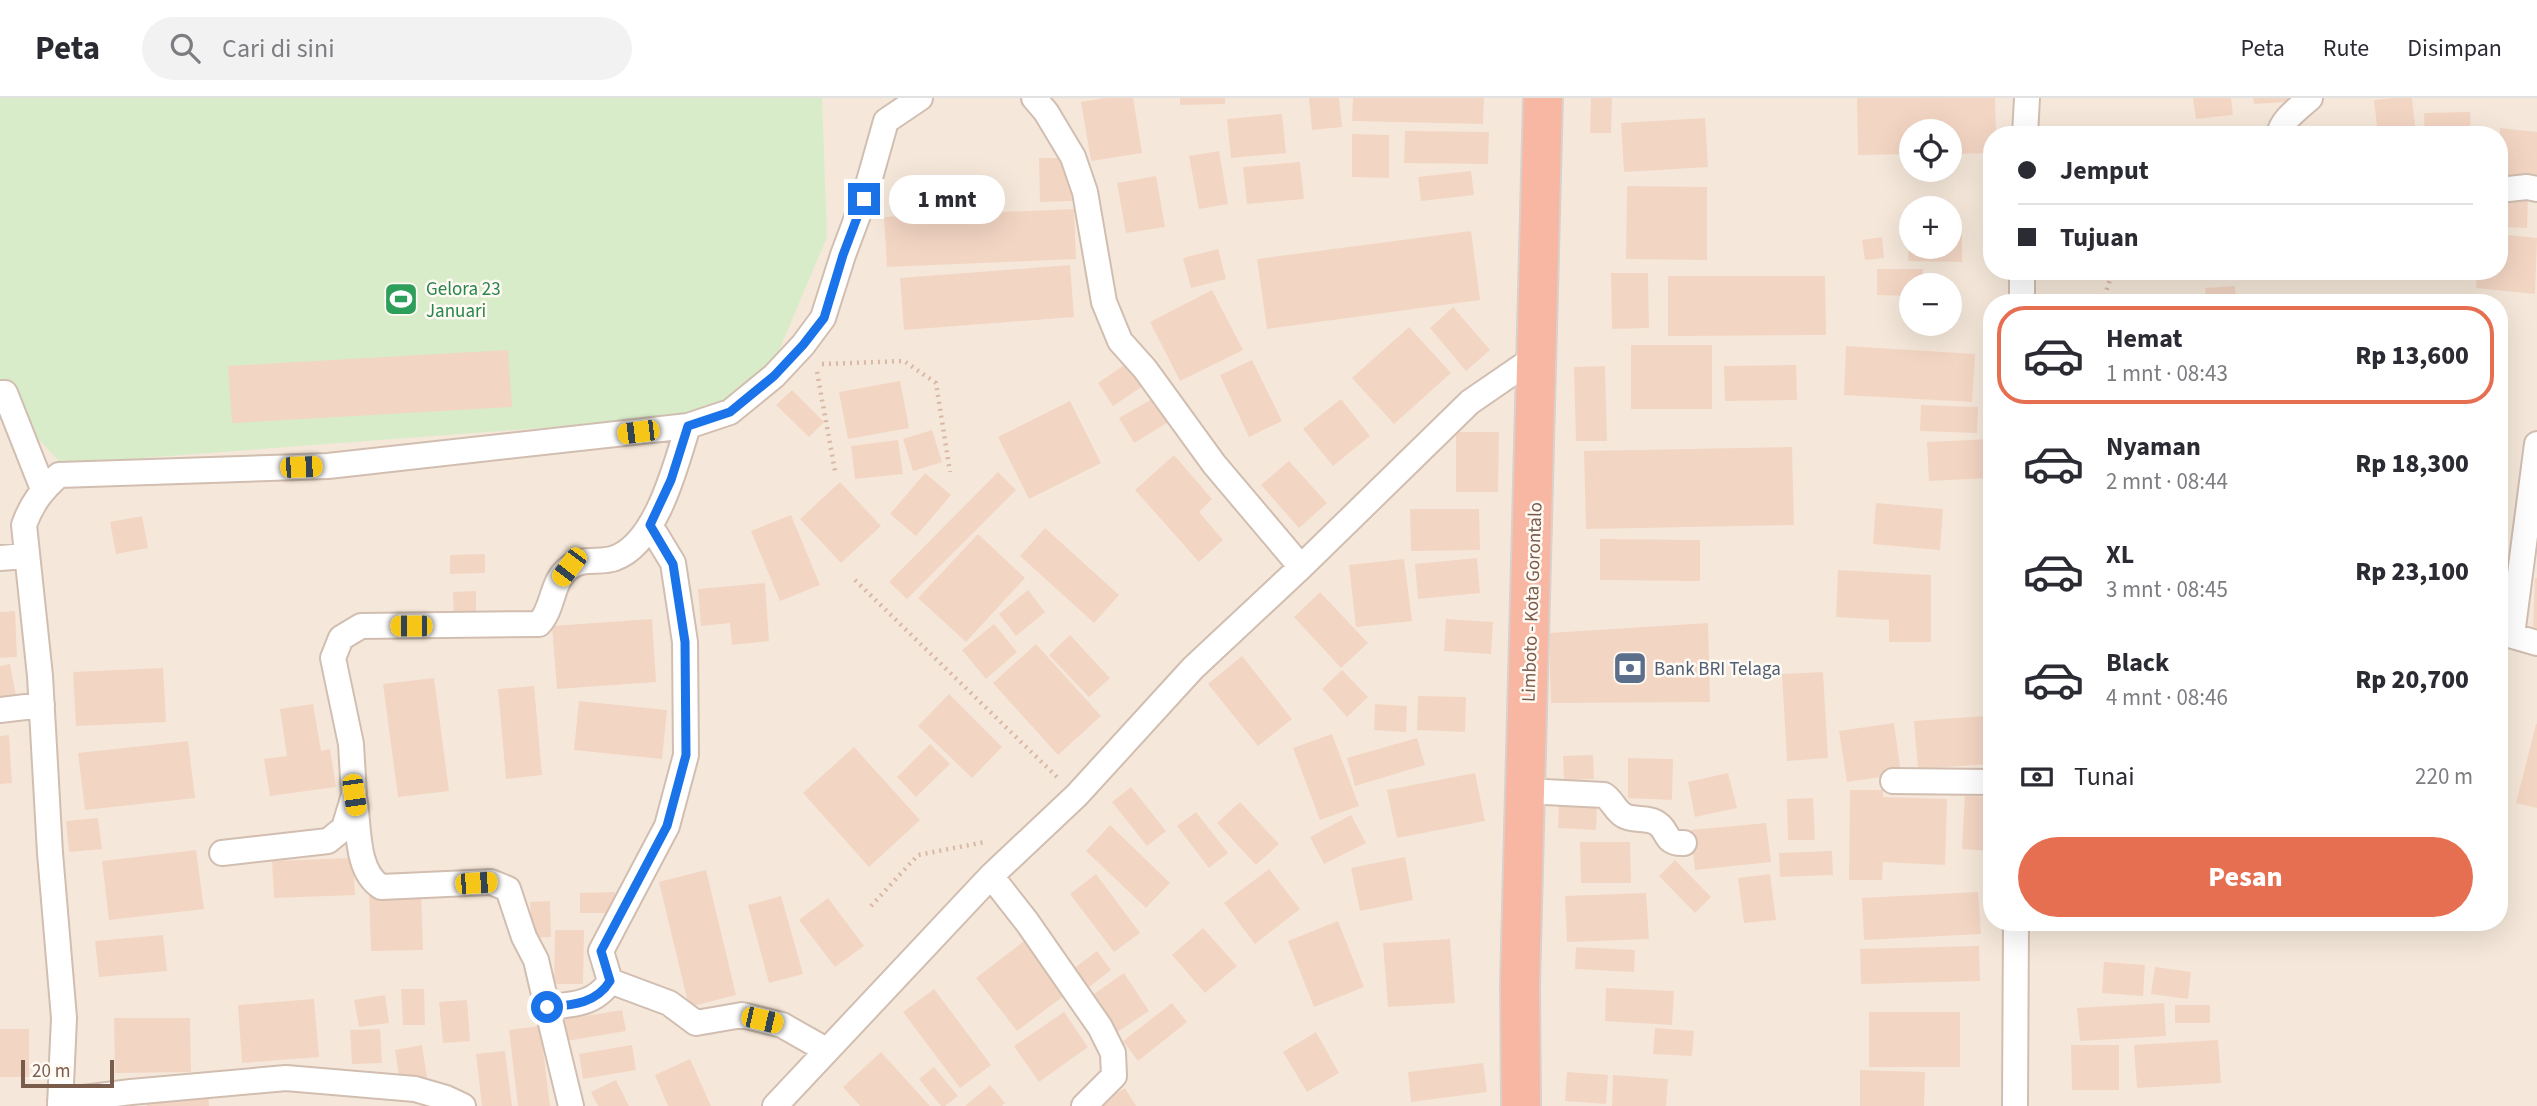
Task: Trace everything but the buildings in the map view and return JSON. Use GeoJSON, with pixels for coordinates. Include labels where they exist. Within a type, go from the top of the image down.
{"type":"FeatureCollection","features":[{"type":"Feature","properties":{"kind":"highway","name":"Limboto - Kota Gorontalo"},"geometry":{"type":"LineString","coordinates":[[1521,1106],[1520,984],[1543,98]]}},
{"type":"Feature","properties":{"kind":"street"},"geometry":{"type":"LineString","coordinates":[[463,1106],[415,1089],[286,1078],[131,1092],[60,1104],[64,1018],[50,853],[42,705],[24,524],[32,504],[43,489],[59,475],[328,466],[688,426],[730,412],[774,376],[824,318],[864,199],[884,109],[920,98]]}},
{"type":"Feature","properties":{"kind":"street"},"geometry":{"type":"LineString","coordinates":[[1034,98],[1046,112],[1073,157],[1085,192],[1104,302],[1120,341],[1145,369],[1214,464],[1301,567]]}},
{"type":"Feature","properties":{"kind":"street"},"geometry":{"type":"LineString","coordinates":[[2025,126],[2027,98]]}},
{"type":"Feature","properties":{"kind":"street"},"geometry":{"type":"LineString","coordinates":[[2282,126],[2310,98]]}},
{"type":"Feature","properties":{"kind":"street"},"geometry":{"type":"LineString","coordinates":[[2508,189],[2537,189]]}},
{"type":"Feature","properties":{"kind":"street"},"geometry":{"type":"LineString","coordinates":[[775,1106],[991,876],[1077,795],[1193,668],[1470,402],[1537,356]]}},
{"type":"Feature","properties":{"kind":"street"},"geometry":{"type":"LineString","coordinates":[[2,392],[43,489]]}},
{"type":"Feature","properties":{"kind":"street"},"geometry":{"type":"LineString","coordinates":[[571,1106],[533,951],[524,937],[509,889],[491,882],[382,887],[367,873],[363,863],[354,795],[351,744],[333,658],[341,638],[361,626],[539,624],[547,616],[558,581],[569,567],[586,560],[614,559],[636,546],[650,525],[671,480],[688,426]]}},
{"type":"Feature","properties":{"kind":"street"},"geometry":{"type":"LineString","coordinates":[[2508,621],[2537,444]]}},
{"type":"Feature","properties":{"kind":"street"},"geometry":{"type":"LineString","coordinates":[[547,1007],[589,1001],[604,991],[610,981],[601,951],[667,826],[686,755],[685,642],[676,577],[673,564],[650,525]]}},
{"type":"Feature","properties":{"kind":"street"},"geometry":{"type":"LineString","coordinates":[[0,558],[26,556]]}},
{"type":"Feature","properties":{"kind":"street"},"geometry":{"type":"LineString","coordinates":[[2508,634],[2537,643]]}},
{"type":"Feature","properties":{"kind":"street"},"geometry":{"type":"LineString","coordinates":[[0,710],[42,705]]}},
{"type":"Feature","properties":{"kind":"street"},"geometry":{"type":"LineString","coordinates":[[1893,781],[1983,782]]}},
{"type":"Feature","properties":{"kind":"street"},"geometry":{"type":"LineString","coordinates":[[1525,791],[1604,795],[1621,814],[1653,821],[1662,827],[1674,843],[1684,843]]}},
{"type":"Feature","properties":{"kind":"street"},"geometry":{"type":"LineString","coordinates":[[222,853],[328,841],[344,828],[354,795]]}},
{"type":"Feature","properties":{"kind":"street"},"geometry":{"type":"LineString","coordinates":[[991,876],[1027,922],[1100,1027],[1113,1054],[1114,1076],[1084,1106]]}},
{"type":"Feature","properties":{"kind":"street"},"geometry":{"type":"LineString","coordinates":[[2015,1106],[2016,931]]}},
{"type":"Feature","properties":{"kind":"street"},"geometry":{"type":"LineString","coordinates":[[610,981],[669,1003],[696,1023],[742,1015],[782,1025],[826,1050]]}},
{"type":"Feature","properties":{"kind":"path"},"geometry":{"type":"LineString","coordinates":[[835,471],[816,364],[904,362],[936,383],[950,472]]}},
{"type":"Feature","properties":{"kind":"path"},"geometry":{"type":"LineString","coordinates":[[855,580],[1077,795]]}},
{"type":"Feature","properties":{"kind":"path"},"geometry":{"type":"LineString","coordinates":[[872,906],[918,855],[986,842],[1024,844]]}},
{"type":"Feature","properties":{"kind":"shaded area"},"geometry":{"type":"Polygon","coordinates":[[[0,98],[2537,98],[2537,1106],[0,1106],[0,98]]]}},
{"type":"Feature","properties":{"kind":"green space","name":"Gelora 23 Januari"},"geometry":{"type":"Polygon","coordinates":[[[0,98],[822,98],[827,237],[775,360],[712,415],[62,464],[0,399],[0,98]]]}},
{"type":"Feature","properties":{"kind":"place","name":"Gelora 23 Januari"},"geometry":{"type":"Point","coordinates":[401,299]}},
{"type":"Feature","properties":{"kind":"place","name":"Bank BRI Telaga"},"geometry":{"type":"Point","coordinates":[1630,668]}},
{"type":"Feature","properties":{"kind":"route"},"geometry":{"type":"LineString","coordinates":[[547,1007],[589,1001],[604,991],[610,981],[601,951],[667,826],[686,755],[685,642],[673,564],[650,525],[671,480],[688,426],[730,412],[774,376],[824,318],[864,199]]}}]}
